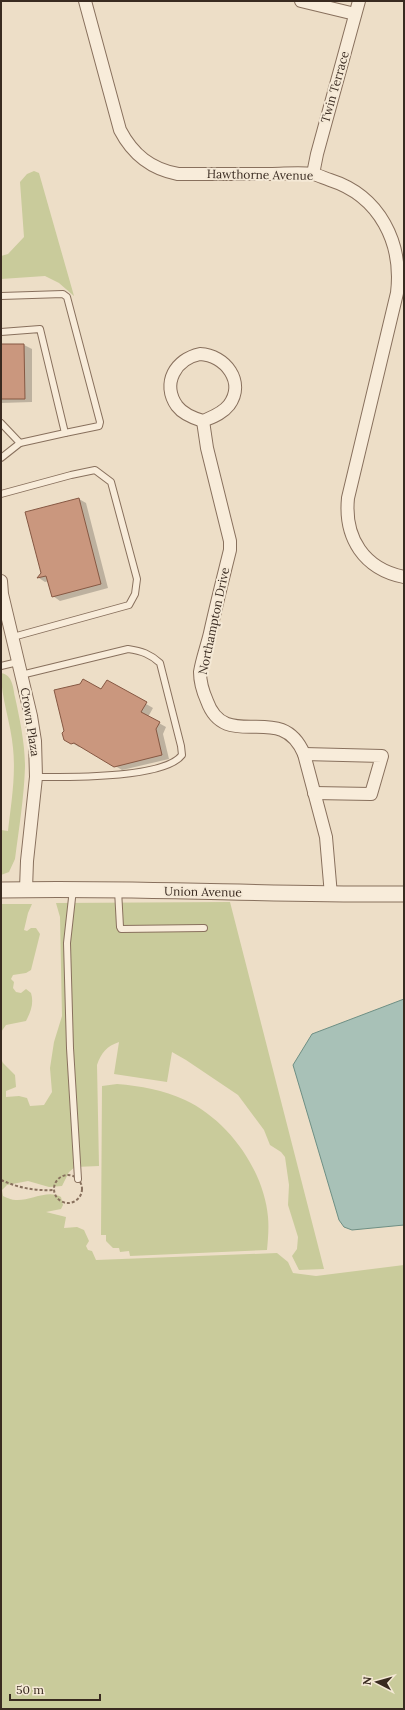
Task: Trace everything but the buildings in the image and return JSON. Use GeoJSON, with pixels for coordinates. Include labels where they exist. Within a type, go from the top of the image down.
{"type":"FeatureCollection","features":[{"type":"Feature","properties":{"kind":"street","name":"Hawthorne Avenue"},"geometry":{"type":"LineString","coordinates":[[85,1],[120,130],[127,143],[145,161],[160,170],[178,174],[313,174],[340,183],[367,201],[384,223],[394,244],[398,261],[397,293],[348,498],[347,511],[348,522],[353,538],[365,556],[380,568],[404,577]]}},
{"type":"Feature","properties":{"kind":"street"},"geometry":{"type":"LineString","coordinates":[[301,1],[355,14]]}},
{"type":"Feature","properties":{"kind":"street","name":"Twin Terrace"},"geometry":{"type":"LineString","coordinates":[[313,174],[316,154],[359,1]]}},
{"type":"Feature","properties":{"kind":"street"},"geometry":{"type":"LineString","coordinates":[[200,354],[217,358],[222,361],[229,369],[233,379],[234,390],[232,400],[221,413],[203,422],[184,413],[177,406],[172,396],[170,386],[172,375],[178,366],[186,359],[200,354]]}},
{"type":"Feature","properties":{"kind":"street","name":"Northampton Drive"},"geometry":{"type":"LineString","coordinates":[[203,422],[207,448],[230,541],[230,550],[200,671],[204,693],[210,711],[217,719],[225,724],[235,727],[274,727],[284,730],[292,735],[299,743],[304,754],[326,838],[331,895]]}},
{"type":"Feature","properties":{"kind":"street","name":"Crown Plaza"},"geometry":{"type":"LineString","coordinates":[[1,581],[4,618],[13,637],[31,716],[35,741],[36,777],[27,860],[26,889]]}},
{"type":"Feature","properties":{"kind":"street"},"geometry":{"type":"LineString","coordinates":[[304,754],[382,756],[371,794],[314,793]]}},
{"type":"Feature","properties":{"kind":"street","name":"Union Avenue"},"geometry":{"type":"LineString","coordinates":[[1,890],[73,889],[331,895],[404,894]]}},
{"type":"Feature","properties":{"kind":"lane"},"geometry":{"type":"LineString","coordinates":[[1,296],[63,294],[67,297],[100,422],[98,426],[20,443],[1,458]]}},
{"type":"Feature","properties":{"kind":"lane"},"geometry":{"type":"LineString","coordinates":[[1,332],[40,329],[65,433]]}},
{"type":"Feature","properties":{"kind":"lane"},"geometry":{"type":"LineString","coordinates":[[1,423],[20,443]]}},
{"type":"Feature","properties":{"kind":"lane"},"geometry":{"type":"LineString","coordinates":[[1,494],[95,470],[111,482],[137,579],[135,594],[129,605],[13,637]]}},
{"type":"Feature","properties":{"kind":"lane"},"geometry":{"type":"LineString","coordinates":[[22,675],[128,649],[153,656],[160,663],[181,746],[182,755],[177,761],[160,768],[101,777],[36,777]]}},
{"type":"Feature","properties":{"kind":"lane"},"geometry":{"type":"LineString","coordinates":[[1,666],[18,662]]}},
{"type":"Feature","properties":{"kind":"lane"},"geometry":{"type":"LineString","coordinates":[[73,889],[67,943],[70,1048],[78,1178]]}},
{"type":"Feature","properties":{"kind":"lane"},"geometry":{"type":"LineString","coordinates":[[118,890],[121,929],[204,928]]}},
{"type":"Feature","properties":{"kind":"path"},"geometry":{"type":"LineString","coordinates":[[65,1175],[78,1178],[82,1186],[82,1191],[75,1202],[66,1203],[61,1201],[54,1190],[57,1181],[65,1175]]}},
{"type":"Feature","properties":{"kind":"path"},"geometry":{"type":"LineString","coordinates":[[1,1180],[36,1191],[54,1190]]}},
{"type":"Feature","properties":{"kind":"green space"},"geometry":{"type":"Polygon","coordinates":[[[34,171],[39,173],[74,296],[59,283],[45,276],[1,279],[1,256],[8,254],[24,237],[20,182],[27,174],[34,171]]]}},
{"type":"Feature","properties":{"kind":"green space"},"geometry":{"type":"Polygon","coordinates":[[[1,673],[8,676],[13,686],[22,732],[25,767],[15,859],[9,872],[1,875],[1,830],[8,831],[13,790],[14,758],[12,739],[1,682],[1,673]]]}},
{"type":"Feature","properties":{"kind":"green space"},"geometry":{"type":"Polygon","coordinates":[[[230,902],[324,1269],[299,1270],[292,1256],[297,1249],[298,1237],[288,1205],[289,1185],[285,1157],[281,1152],[270,1145],[264,1130],[238,1095],[172,1052],[167,1082],[114,1074],[119,1042],[108,1048],[100,1057],[97,1065],[99,1166],[75,1167],[69,1172],[62,1186],[49,1187],[28,1181],[7,1185],[2,1190],[3,1196],[16,1200],[50,1194],[61,1197],[63,1205],[61,1209],[46,1212],[66,1217],[64,1228],[77,1227],[84,1230],[89,1241],[86,1246],[88,1250],[92,1251],[96,1260],[277,1253],[288,1262],[293,1273],[316,1276],[404,1265],[404,1709],[1,1709],[1,1059],[15,1075],[16,1087],[6,1091],[6,1097],[19,1096],[27,1098],[30,1106],[44,1105],[52,1092],[50,1068],[54,1042],[62,1016],[60,917],[56,903],[230,902]]]}},
{"type":"Feature","properties":{"kind":"green space"},"geometry":{"type":"Polygon","coordinates":[[[1,904],[32,904],[24,930],[27,931],[31,928],[36,928],[40,934],[31,970],[26,973],[13,975],[11,979],[14,982],[13,988],[16,992],[21,993],[26,989],[31,993],[32,1007],[26,1021],[6,1025],[1,1032],[1,904]]]}},
{"type":"Feature","properties":{"kind":"green space"},"geometry":{"type":"Polygon","coordinates":[[[117,1084],[152,1089],[185,1100],[216,1120],[229,1133],[241,1148],[251,1165],[265,1199],[268,1217],[267,1250],[130,1256],[129,1251],[120,1252],[119,1248],[113,1248],[106,1241],[106,1235],[101,1235],[102,1086],[117,1084]]]}},
{"type":"Feature","properties":{"kind":"shaded area"},"geometry":{"type":"Polygon","coordinates":[[[404,999],[404,1225],[352,1230],[344,1227],[339,1220],[293,1065],[312,1034],[404,999]]]}}]}
